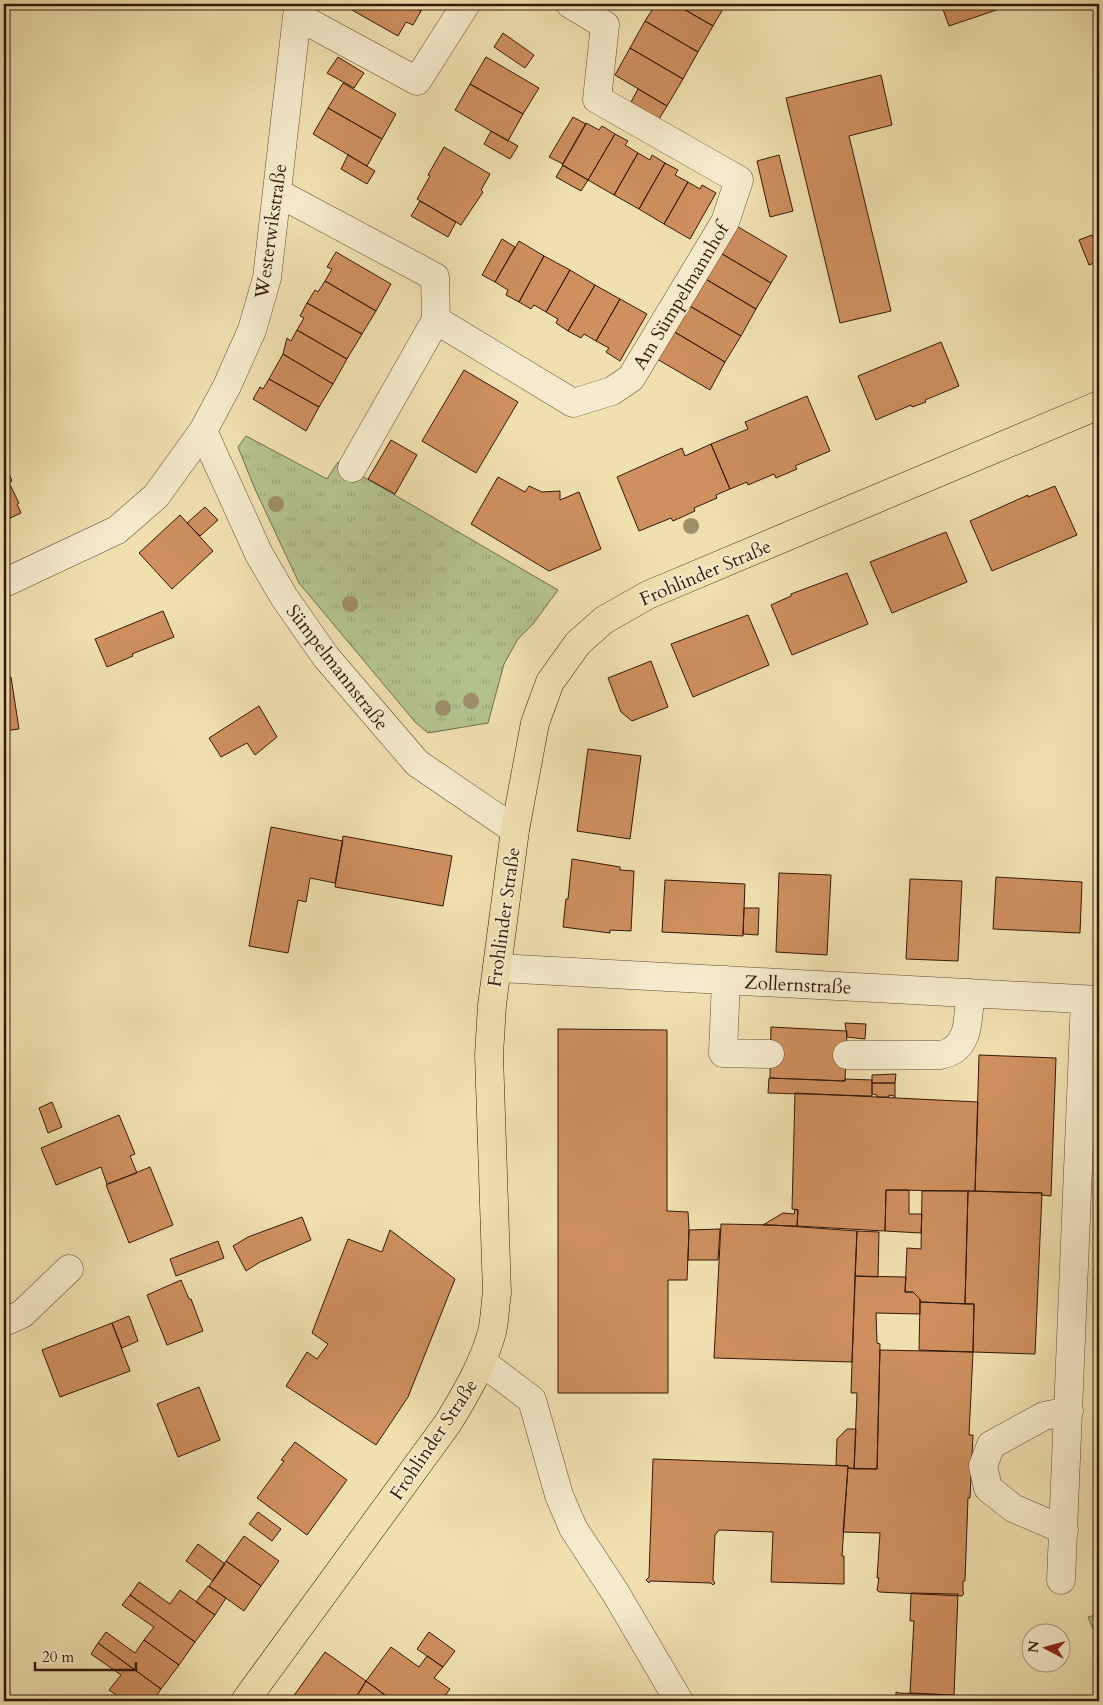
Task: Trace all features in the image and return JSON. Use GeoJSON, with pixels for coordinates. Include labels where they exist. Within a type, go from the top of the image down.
{"type":"FeatureCollection","features":[{"type":"Feature","properties":{"kind":"main road","name":"Frohlinder Straße"},"geometry":{"type":"LineString","coordinates":[[245,1701],[448,1423],[475,1378],[492,1330],[497,1293],[490,1055],[492,1005],[515,830],[535,723],[550,682],[561,664],[578,643],[604,620],[648,595],[1099,405]]}},
{"type":"Feature","properties":{"kind":"street"},"geometry":{"type":"LineString","coordinates":[[299,10],[417,81],[466,4]]}},
{"type":"Feature","properties":{"kind":"street","name":"Am Sümpelmannhof"},"geometry":{"type":"LineString","coordinates":[[436,320],[573,402],[612,391],[631,378],[725,222],[739,180],[597,100],[605,25],[570,4]]}},
{"type":"Feature","properties":{"kind":"street","name":"Westerwikstraße"},"geometry":{"type":"LineString","coordinates":[[4,583],[117,530],[156,496],[203,432],[231,378],[252,330],[267,278],[299,10]]}},
{"type":"Feature","properties":{"kind":"street"},"geometry":{"type":"LineString","coordinates":[[278,193],[435,277],[436,320],[352,468]]}},
{"type":"Feature","properties":{"kind":"street","name":"Sümpelmannstraße"},"geometry":{"type":"LineString","coordinates":[[203,432],[259,554],[284,597],[326,657],[416,763],[515,830]]}},
{"type":"Feature","properties":{"kind":"street","name":"Zollernstraße"},"geometry":{"type":"LineString","coordinates":[[497,968],[1092,1000]]}},
{"type":"Feature","properties":{"kind":"street"},"geometry":{"type":"LineString","coordinates":[[726,980],[723,1053],[770,1054]]}},
{"type":"Feature","properties":{"kind":"street"},"geometry":{"type":"LineString","coordinates":[[847,1055],[940,1055],[954,1050],[964,1039],[967,1032],[970,993]]}},
{"type":"Feature","properties":{"kind":"street"},"geometry":{"type":"LineString","coordinates":[[1061,1580],[1092,1000]]}},
{"type":"Feature","properties":{"kind":"street"},"geometry":{"type":"LineString","coordinates":[[4,1322],[22,1314],[69,1269]]}},
{"type":"Feature","properties":{"kind":"street"},"geometry":{"type":"LineString","coordinates":[[482,1362],[532,1400],[559,1495],[573,1528],[615,1592],[680,1701]]}},
{"type":"Feature","properties":{"kind":"street"},"geometry":{"type":"LineString","coordinates":[[1064,1530],[1012,1508],[988,1488],[983,1466],[991,1445],[1044,1416],[1069,1411]]}},
{"type":"Feature","properties":{"kind":"green space"},"geometry":{"type":"Polygon","coordinates":[[[246,436],[327,479],[338,462],[558,590],[533,624],[518,639],[504,664],[488,723],[428,733],[415,722],[299,583],[255,489],[238,447],[246,436]]]}},
{"type":"Feature","properties":{"kind":"green space"},"geometry":{"type":"Polygon","coordinates":[[[1099,1614],[1099,1644],[1088,1617],[1099,1614]]]}},
{"type":"Feature","properties":{"kind":"building"},"geometry":{"type":"Polygon","coordinates":[[[356,4],[408,4],[421,11],[413,25],[406,22],[398,36],[352,10],[356,4]]]}},
{"type":"Feature","properties":{"kind":"building"},"geometry":{"type":"Polygon","coordinates":[[[408,4],[425,4],[421,11],[408,4]]]}},
{"type":"Feature","properties":{"kind":"building"},"geometry":{"type":"Polygon","coordinates":[[[656,4],[675,4],[713,26],[698,52],[645,21],[656,4]]]}},
{"type":"Feature","properties":{"kind":"building"},"geometry":{"type":"Polygon","coordinates":[[[675,4],[726,4],[713,26],[675,4]]]}},
{"type":"Feature","properties":{"kind":"building"},"geometry":{"type":"Polygon","coordinates":[[[941,4],[1014,4],[949,26],[941,4]]]}},
{"type":"Feature","properties":{"kind":"building"},"geometry":{"type":"Polygon","coordinates":[[[645,21],[698,52],[683,79],[630,48],[645,21]]]}},
{"type":"Feature","properties":{"kind":"building"},"geometry":{"type":"Polygon","coordinates":[[[503,33],[534,55],[525,68],[494,47],[503,33]]]}},
{"type":"Feature","properties":{"kind":"building"},"geometry":{"type":"Polygon","coordinates":[[[630,48],[683,79],[667,106],[615,75],[630,48]]]}},
{"type":"Feature","properties":{"kind":"building"},"geometry":{"type":"Polygon","coordinates":[[[338,57],[364,73],[354,88],[327,73],[338,57]]]}},
{"type":"Feature","properties":{"kind":"building"},"geometry":{"type":"Polygon","coordinates":[[[486,57],[539,88],[523,114],[470,84],[486,57]]]}},
{"type":"Feature","properties":{"kind":"building"},"geometry":{"type":"Polygon","coordinates":[[[881,75],[892,125],[849,136],[891,311],[840,323],[786,98],[881,75]]]}},
{"type":"Feature","properties":{"kind":"building"},"geometry":{"type":"Polygon","coordinates":[[[343,83],[396,114],[382,139],[328,108],[343,83]]]}},
{"type":"Feature","properties":{"kind":"building"},"geometry":{"type":"Polygon","coordinates":[[[470,84],[523,114],[508,141],[455,110],[470,84]]]}},
{"type":"Feature","properties":{"kind":"building"},"geometry":{"type":"Polygon","coordinates":[[[638,89],[667,106],[659,119],[631,102],[638,89]]]}},
{"type":"Feature","properties":{"kind":"building"},"geometry":{"type":"Polygon","coordinates":[[[328,108],[382,139],[367,166],[313,134],[328,108]]]}},
{"type":"Feature","properties":{"kind":"building"},"geometry":{"type":"Polygon","coordinates":[[[573,117],[586,124],[563,164],[549,157],[573,117]]]}},
{"type":"Feature","properties":{"kind":"building"},"geometry":{"type":"Polygon","coordinates":[[[586,123],[599,130],[602,126],[615,134],[588,180],[562,165],[586,123]]]}},
{"type":"Feature","properties":{"kind":"building"},"geometry":{"type":"Polygon","coordinates":[[[491,131],[518,146],[510,159],[484,144],[491,131]]]}},
{"type":"Feature","properties":{"kind":"building"},"geometry":{"type":"Polygon","coordinates":[[[615,134],[628,141],[625,145],[638,153],[614,195],[588,180],[615,134]]]}},
{"type":"Feature","properties":{"kind":"building"},"geometry":{"type":"Polygon","coordinates":[[[444,147],[490,174],[481,190],[483,192],[461,225],[417,199],[444,147]]]}},
{"type":"Feature","properties":{"kind":"building"},"geometry":{"type":"Polygon","coordinates":[[[638,153],[650,160],[652,155],[665,163],[639,209],[614,195],[638,153]]]}},
{"type":"Feature","properties":{"kind":"building"},"geometry":{"type":"Polygon","coordinates":[[[348,155],[375,171],[367,184],[341,169],[348,155]]]}},
{"type":"Feature","properties":{"kind":"building"},"geometry":{"type":"Polygon","coordinates":[[[779,155],[793,211],[770,217],[757,161],[779,155]]]}},
{"type":"Feature","properties":{"kind":"building"},"geometry":{"type":"Polygon","coordinates":[[[665,163],[678,170],[675,175],[688,182],[664,224],[639,209],[665,163]]]}},
{"type":"Feature","properties":{"kind":"building"},"geometry":{"type":"Polygon","coordinates":[[[563,165],[588,180],[581,191],[556,177],[563,165]]]}},
{"type":"Feature","properties":{"kind":"building"},"geometry":{"type":"Polygon","coordinates":[[[688,182],[700,189],[702,185],[716,193],[690,239],[664,224],[688,182]]]}},
{"type":"Feature","properties":{"kind":"building"},"geometry":{"type":"Polygon","coordinates":[[[420,201],[456,222],[448,237],[411,216],[420,201]]]}},
{"type":"Feature","properties":{"kind":"building"},"geometry":{"type":"Polygon","coordinates":[[[735,225],[787,256],[771,283],[719,252],[735,225]]]}},
{"type":"Feature","properties":{"kind":"building"},"geometry":{"type":"Polygon","coordinates":[[[1099,230],[1099,247],[1093,232],[1099,230]]]}},
{"type":"Feature","properties":{"kind":"building"},"geometry":{"type":"Polygon","coordinates":[[[1092,235],[1099,252],[1099,261],[1089,265],[1079,240],[1092,235]]]}},
{"type":"Feature","properties":{"kind":"building"},"geometry":{"type":"Polygon","coordinates":[[[502,239],[515,247],[495,282],[482,275],[502,239]]]}},
{"type":"Feature","properties":{"kind":"building"},"geometry":{"type":"Polygon","coordinates":[[[519,241],[544,256],[519,302],[506,295],[508,290],[495,282],[519,241]]]}},
{"type":"Feature","properties":{"kind":"building"},"geometry":{"type":"Polygon","coordinates":[[[336,252],[391,284],[376,311],[325,281],[332,269],[327,267],[336,252]]]}},
{"type":"Feature","properties":{"kind":"building"},"geometry":{"type":"Polygon","coordinates":[[[719,252],[771,283],[756,309],[704,278],[719,252]]]}},
{"type":"Feature","properties":{"kind":"building"},"geometry":{"type":"Polygon","coordinates":[[[544,256],[570,270],[546,312],[534,305],[531,309],[519,302],[544,256]]]}},
{"type":"Feature","properties":{"kind":"building"},"geometry":{"type":"Polygon","coordinates":[[[570,270],[595,285],[568,331],[556,323],[558,319],[546,312],[570,270]]]}},
{"type":"Feature","properties":{"kind":"building"},"geometry":{"type":"Polygon","coordinates":[[[704,278],[756,309],[741,336],[688,305],[704,278]]]}},
{"type":"Feature","properties":{"kind":"building"},"geometry":{"type":"Polygon","coordinates":[[[325,281],[376,311],[362,334],[307,303],[315,290],[318,292],[325,281]]]}},
{"type":"Feature","properties":{"kind":"building"},"geometry":{"type":"Polygon","coordinates":[[[595,285],[620,299],[596,341],[584,334],[581,338],[568,331],[595,285]]]}},
{"type":"Feature","properties":{"kind":"building"},"geometry":{"type":"Polygon","coordinates":[[[620,299],[647,314],[620,361],[606,352],[609,348],[596,341],[620,299]]]}},
{"type":"Feature","properties":{"kind":"building"},"geometry":{"type":"Polygon","coordinates":[[[307,303],[362,334],[347,359],[297,330],[304,318],[300,316],[307,303]]]}},
{"type":"Feature","properties":{"kind":"building"},"geometry":{"type":"Polygon","coordinates":[[[688,305],[741,336],[725,362],[673,331],[688,305]]]}},
{"type":"Feature","properties":{"kind":"building"},"geometry":{"type":"Polygon","coordinates":[[[297,330],[347,359],[333,384],[283,354],[287,338],[291,341],[297,330]]]}},
{"type":"Feature","properties":{"kind":"building"},"geometry":{"type":"Polygon","coordinates":[[[673,331],[725,362],[710,390],[657,359],[673,331]]]}},
{"type":"Feature","properties":{"kind":"building"},"geometry":{"type":"Polygon","coordinates":[[[941,342],[959,386],[925,400],[926,402],[912,407],[911,405],[876,420],[858,376],[941,342]]]}},
{"type":"Feature","properties":{"kind":"building"},"geometry":{"type":"Polygon","coordinates":[[[283,354],[333,384],[319,407],[269,379],[283,354]]]}},
{"type":"Feature","properties":{"kind":"building"},"geometry":{"type":"Polygon","coordinates":[[[464,370],[518,402],[476,473],[422,441],[464,370]]]}},
{"type":"Feature","properties":{"kind":"building"},"geometry":{"type":"Polygon","coordinates":[[[269,379],[319,407],[306,431],[253,399],[260,387],[263,389],[269,379]]]}},
{"type":"Feature","properties":{"kind":"building"},"geometry":{"type":"Polygon","coordinates":[[[807,396],[830,451],[795,466],[797,469],[776,478],[774,474],[748,485],[747,482],[730,489],[711,444],[748,429],[745,422],[807,396]]]}},
{"type":"Feature","properties":{"kind":"building"},"geometry":{"type":"Polygon","coordinates":[[[391,440],[417,455],[395,494],[368,479],[391,440]]]}},
{"type":"Feature","properties":{"kind":"building"},"geometry":{"type":"Polygon","coordinates":[[[711,444],[730,489],[716,495],[717,498],[694,508],[695,511],[673,521],[671,518],[639,531],[617,477],[682,448],[685,456],[711,444]]]}},
{"type":"Feature","properties":{"kind":"building"},"geometry":{"type":"Polygon","coordinates":[[[6,467],[12,481],[9,483],[19,503],[17,504],[21,513],[4,521],[4,468],[6,467]]]}},
{"type":"Feature","properties":{"kind":"building"},"geometry":{"type":"Polygon","coordinates":[[[498,477],[525,492],[529,486],[542,492],[560,491],[560,500],[579,492],[601,549],[549,571],[471,524],[498,477]]]}},
{"type":"Feature","properties":{"kind":"building"},"geometry":{"type":"Polygon","coordinates":[[[1055,486],[1077,535],[992,571],[970,521],[1028,495],[1028,497],[1055,486]]]}},
{"type":"Feature","properties":{"kind":"building"},"geometry":{"type":"Polygon","coordinates":[[[205,507],[218,520],[200,536],[187,523],[205,507]]]}},
{"type":"Feature","properties":{"kind":"building"},"geometry":{"type":"Polygon","coordinates":[[[180,515],[213,551],[172,589],[139,553],[180,515]]]}},
{"type":"Feature","properties":{"kind":"building"},"geometry":{"type":"Polygon","coordinates":[[[946,532],[967,582],[892,613],[870,562],[946,532]]]}},
{"type":"Feature","properties":{"kind":"building"},"geometry":{"type":"Polygon","coordinates":[[[847,573],[868,624],[792,655],[771,605],[791,596],[791,594],[847,573]]]}},
{"type":"Feature","properties":{"kind":"building"},"geometry":{"type":"Polygon","coordinates":[[[163,611],[174,637],[132,654],[133,656],[107,667],[95,639],[163,611]]]}},
{"type":"Feature","properties":{"kind":"building"},"geometry":{"type":"Polygon","coordinates":[[[748,615],[769,665],[693,697],[671,644],[748,615]]]}},
{"type":"Feature","properties":{"kind":"building"},"geometry":{"type":"Polygon","coordinates":[[[651,661],[668,707],[632,721],[621,712],[608,678],[651,661]]]}},
{"type":"Feature","properties":{"kind":"building"},"geometry":{"type":"Polygon","coordinates":[[[11,677],[19,729],[4,731],[4,678],[11,677]]]}},
{"type":"Feature","properties":{"kind":"building"},"geometry":{"type":"Polygon","coordinates":[[[259,706],[277,737],[255,755],[247,743],[221,757],[209,738],[259,706]]]}},
{"type":"Feature","properties":{"kind":"building"},"geometry":{"type":"Polygon","coordinates":[[[588,749],[641,756],[630,839],[577,831],[588,749]]]}},
{"type":"Feature","properties":{"kind":"building"},"geometry":{"type":"Polygon","coordinates":[[[271,827],[343,841],[335,883],[310,878],[306,902],[298,900],[288,953],[249,946],[271,827]]]}},
{"type":"Feature","properties":{"kind":"building"},"geometry":{"type":"Polygon","coordinates":[[[343,836],[452,856],[443,906],[335,887],[343,836]]]}},
{"type":"Feature","properties":{"kind":"building"},"geometry":{"type":"Polygon","coordinates":[[[572,859],[620,867],[620,870],[634,871],[631,931],[610,930],[610,933],[563,927],[572,859]]]}},
{"type":"Feature","properties":{"kind":"building"},"geometry":{"type":"Polygon","coordinates":[[[779,873],[831,875],[827,955],[776,952],[779,873]]]}},
{"type":"Feature","properties":{"kind":"building"},"geometry":{"type":"Polygon","coordinates":[[[996,877],[1082,882],[1080,933],[993,929],[996,877]]]}},
{"type":"Feature","properties":{"kind":"building"},"geometry":{"type":"Polygon","coordinates":[[[910,879],[962,881],[958,961],[906,959],[910,879]]]}},
{"type":"Feature","properties":{"kind":"building"},"geometry":{"type":"Polygon","coordinates":[[[665,880],[745,884],[743,936],[662,932],[665,880]]]}},
{"type":"Feature","properties":{"kind":"building"},"geometry":{"type":"Polygon","coordinates":[[[744,908],[759,908],[758,935],[743,934],[744,908]]]}},
{"type":"Feature","properties":{"kind":"building"},"geometry":{"type":"Polygon","coordinates":[[[845,1023],[866,1024],[865,1039],[847,1037],[845,1023]]]}},
{"type":"Feature","properties":{"kind":"building"},"geometry":{"type":"Polygon","coordinates":[[[771,1027],[847,1031],[845,1081],[770,1078],[771,1027]]]}},
{"type":"Feature","properties":{"kind":"building"},"geometry":{"type":"Polygon","coordinates":[[[558,1029],[667,1030],[667,1211],[688,1212],[689,1230],[687,1280],[668,1280],[668,1393],[558,1393],[558,1029]]]}},
{"type":"Feature","properties":{"kind":"building"},"geometry":{"type":"Polygon","coordinates":[[[979,1055],[1056,1058],[1051,1196],[1041,1195],[1042,1193],[975,1191],[979,1055]]]}},
{"type":"Feature","properties":{"kind":"building"},"geometry":{"type":"Polygon","coordinates":[[[896,1074],[895,1083],[872,1083],[872,1075],[896,1074]]]}},
{"type":"Feature","properties":{"kind":"building"},"geometry":{"type":"Polygon","coordinates":[[[769,1078],[845,1081],[845,1079],[872,1080],[872,1096],[768,1093],[769,1078]]]}},
{"type":"Feature","properties":{"kind":"building"},"geometry":{"type":"Polygon","coordinates":[[[872,1083],[895,1083],[895,1098],[889,1095],[889,1097],[877,1097],[877,1095],[872,1094],[872,1083]]]}},
{"type":"Feature","properties":{"kind":"building"},"geometry":{"type":"Polygon","coordinates":[[[795,1093],[978,1102],[975,1191],[886,1190],[885,1231],[797,1226],[798,1210],[792,1209],[795,1093]]]}},
{"type":"Feature","properties":{"kind":"building"},"geometry":{"type":"Polygon","coordinates":[[[52,1102],[62,1127],[48,1133],[39,1108],[52,1102]]]}},
{"type":"Feature","properties":{"kind":"building"},"geometry":{"type":"Polygon","coordinates":[[[119,1115],[135,1154],[130,1156],[137,1173],[107,1184],[101,1167],[56,1185],[41,1148],[119,1115]]]}},
{"type":"Feature","properties":{"kind":"building"},"geometry":{"type":"Polygon","coordinates":[[[150,1167],[173,1225],[129,1243],[106,1185],[150,1167]]]}},
{"type":"Feature","properties":{"kind":"building"},"geometry":{"type":"Polygon","coordinates":[[[886,1190],[909,1190],[909,1214],[922,1214],[921,1233],[885,1231],[886,1190]]]}},
{"type":"Feature","properties":{"kind":"building"},"geometry":{"type":"Polygon","coordinates":[[[922,1191],[968,1191],[965,1304],[920,1302],[920,1299],[913,1292],[905,1292],[907,1248],[921,1249],[922,1191]]]}},
{"type":"Feature","properties":{"kind":"building"},"geometry":{"type":"Polygon","coordinates":[[[968,1191],[1042,1193],[1035,1354],[973,1352],[974,1304],[965,1304],[968,1191]]]}},
{"type":"Feature","properties":{"kind":"building"},"geometry":{"type":"Polygon","coordinates":[[[795,1209],[798,1210],[797,1226],[763,1225],[783,1213],[794,1214],[795,1209]]]}},
{"type":"Feature","properties":{"kind":"building"},"geometry":{"type":"Polygon","coordinates":[[[4,1213],[8,1224],[4,1226],[4,1213]]]}},
{"type":"Feature","properties":{"kind":"building"},"geometry":{"type":"Polygon","coordinates":[[[302,1217],[311,1240],[260,1262],[246,1271],[233,1246],[248,1237],[302,1217]]]}},
{"type":"Feature","properties":{"kind":"building"},"geometry":{"type":"Polygon","coordinates":[[[721,1224],[773,1225],[857,1231],[852,1362],[714,1358],[721,1224]]]}},
{"type":"Feature","properties":{"kind":"building"},"geometry":{"type":"Polygon","coordinates":[[[720,1229],[718,1260],[688,1260],[689,1230],[720,1229]]]}},
{"type":"Feature","properties":{"kind":"building"},"geometry":{"type":"Polygon","coordinates":[[[390,1230],[455,1279],[408,1397],[376,1445],[286,1386],[307,1352],[317,1359],[328,1344],[312,1333],[348,1239],[382,1252],[390,1230]]]}},
{"type":"Feature","properties":{"kind":"building"},"geometry":{"type":"Polygon","coordinates":[[[857,1231],[879,1232],[878,1277],[855,1276],[857,1231]]]}},
{"type":"Feature","properties":{"kind":"building"},"geometry":{"type":"Polygon","coordinates":[[[218,1241],[224,1258],[176,1276],[170,1259],[218,1241]]]}},
{"type":"Feature","properties":{"kind":"building"},"geometry":{"type":"Polygon","coordinates":[[[855,1276],[906,1277],[905,1292],[913,1292],[920,1299],[920,1314],[876,1313],[877,1343],[880,1344],[877,1469],[854,1469],[857,1393],[851,1393],[855,1276]]]}},
{"type":"Feature","properties":{"kind":"building"},"geometry":{"type":"Polygon","coordinates":[[[181,1280],[189,1299],[191,1299],[203,1331],[167,1345],[147,1295],[181,1280]]]}},
{"type":"Feature","properties":{"kind":"building"},"geometry":{"type":"Polygon","coordinates":[[[920,1302],[974,1304],[973,1352],[919,1350],[920,1302]]]}},
{"type":"Feature","properties":{"kind":"building"},"geometry":{"type":"Polygon","coordinates":[[[129,1316],[138,1341],[122,1348],[112,1323],[129,1316]]]}},
{"type":"Feature","properties":{"kind":"building"},"geometry":{"type":"Polygon","coordinates":[[[112,1323],[130,1371],[60,1397],[42,1350],[112,1323]]]}},
{"type":"Feature","properties":{"kind":"building"},"geometry":{"type":"Polygon","coordinates":[[[880,1350],[973,1352],[969,1435],[973,1435],[970,1498],[968,1498],[965,1581],[963,1581],[964,1593],[962,1596],[879,1592],[877,1590],[879,1578],[877,1578],[880,1533],[843,1532],[848,1468],[877,1469],[880,1350]]]}},
{"type":"Feature","properties":{"kind":"building"},"geometry":{"type":"Polygon","coordinates":[[[199,1387],[220,1440],[178,1457],[157,1404],[199,1387]]]}},
{"type":"Feature","properties":{"kind":"building"},"geometry":{"type":"Polygon","coordinates":[[[847,1429],[856,1429],[854,1469],[848,1468],[848,1466],[836,1465],[837,1439],[847,1429]]]}},
{"type":"Feature","properties":{"kind":"building"},"geometry":{"type":"Polygon","coordinates":[[[295,1442],[347,1480],[307,1535],[257,1498],[284,1461],[281,1460],[295,1442]]]}},
{"type":"Feature","properties":{"kind":"building"},"geometry":{"type":"Polygon","coordinates":[[[1099,1447],[1099,1482],[1098,1482],[1099,1447]]]}},
{"type":"Feature","properties":{"kind":"building"},"geometry":{"type":"Polygon","coordinates":[[[653,1459],[848,1466],[842,1556],[844,1556],[844,1584],[771,1582],[773,1532],[719,1530],[715,1535],[713,1580],[715,1583],[713,1585],[711,1583],[650,1581],[649,1583],[646,1580],[649,1577],[653,1459]]]}},
{"type":"Feature","properties":{"kind":"building"},"geometry":{"type":"Polygon","coordinates":[[[258,1512],[281,1529],[272,1541],[249,1524],[258,1512]]]}},
{"type":"Feature","properties":{"kind":"building"},"geometry":{"type":"Polygon","coordinates":[[[244,1536],[279,1561],[261,1586],[226,1561],[244,1536]]]}},
{"type":"Feature","properties":{"kind":"building"},"geometry":{"type":"Polygon","coordinates":[[[198,1544],[225,1564],[213,1581],[186,1561],[198,1544]]]}},
{"type":"Feature","properties":{"kind":"building"},"geometry":{"type":"Polygon","coordinates":[[[226,1561],[261,1586],[244,1611],[209,1586],[226,1561]]]}},
{"type":"Feature","properties":{"kind":"building"},"geometry":{"type":"Polygon","coordinates":[[[139,1582],[170,1604],[180,1590],[215,1615],[195,1642],[130,1595],[139,1582]]]}},
{"type":"Feature","properties":{"kind":"building"},"geometry":{"type":"Polygon","coordinates":[[[208,1586],[226,1598],[215,1615],[196,1602],[208,1586]]]}},
{"type":"Feature","properties":{"kind":"building"},"geometry":{"type":"Polygon","coordinates":[[[911,1593],[958,1594],[954,1695],[910,1693],[914,1621],[910,1621],[911,1593]]]}},
{"type":"Feature","properties":{"kind":"building"},"geometry":{"type":"Polygon","coordinates":[[[130,1595],[195,1642],[179,1665],[144,1640],[154,1627],[122,1605],[130,1595]]]}},
{"type":"Feature","properties":{"kind":"building"},"geometry":{"type":"Polygon","coordinates":[[[106,1632],[135,1653],[144,1640],[179,1665],[161,1689],[98,1643],[106,1632]]]}},
{"type":"Feature","properties":{"kind":"building"},"geometry":{"type":"Polygon","coordinates":[[[429,1632],[455,1651],[443,1667],[417,1649],[429,1632]]]}},
{"type":"Feature","properties":{"kind":"building"},"geometry":{"type":"Polygon","coordinates":[[[98,1643],[161,1689],[153,1701],[125,1701],[109,1690],[121,1675],[91,1654],[98,1643]]]}},
{"type":"Feature","properties":{"kind":"building"},"geometry":{"type":"Polygon","coordinates":[[[391,1647],[419,1667],[427,1656],[443,1667],[434,1678],[450,1689],[441,1701],[393,1701],[366,1681],[391,1647]]]}},
{"type":"Feature","properties":{"kind":"building"},"geometry":{"type":"Polygon","coordinates":[[[325,1652],[366,1681],[355,1699],[356,1701],[290,1701],[325,1652]]]}},
{"type":"Feature","properties":{"kind":"building"},"geometry":{"type":"Polygon","coordinates":[[[366,1681],[393,1701],[356,1701],[355,1699],[366,1681]]]}},
{"type":"Feature","properties":{"kind":"building"},"geometry":{"type":"Polygon","coordinates":[[[896,1692],[899,1693],[1088,1701],[896,1701],[896,1692]]]}}]}
